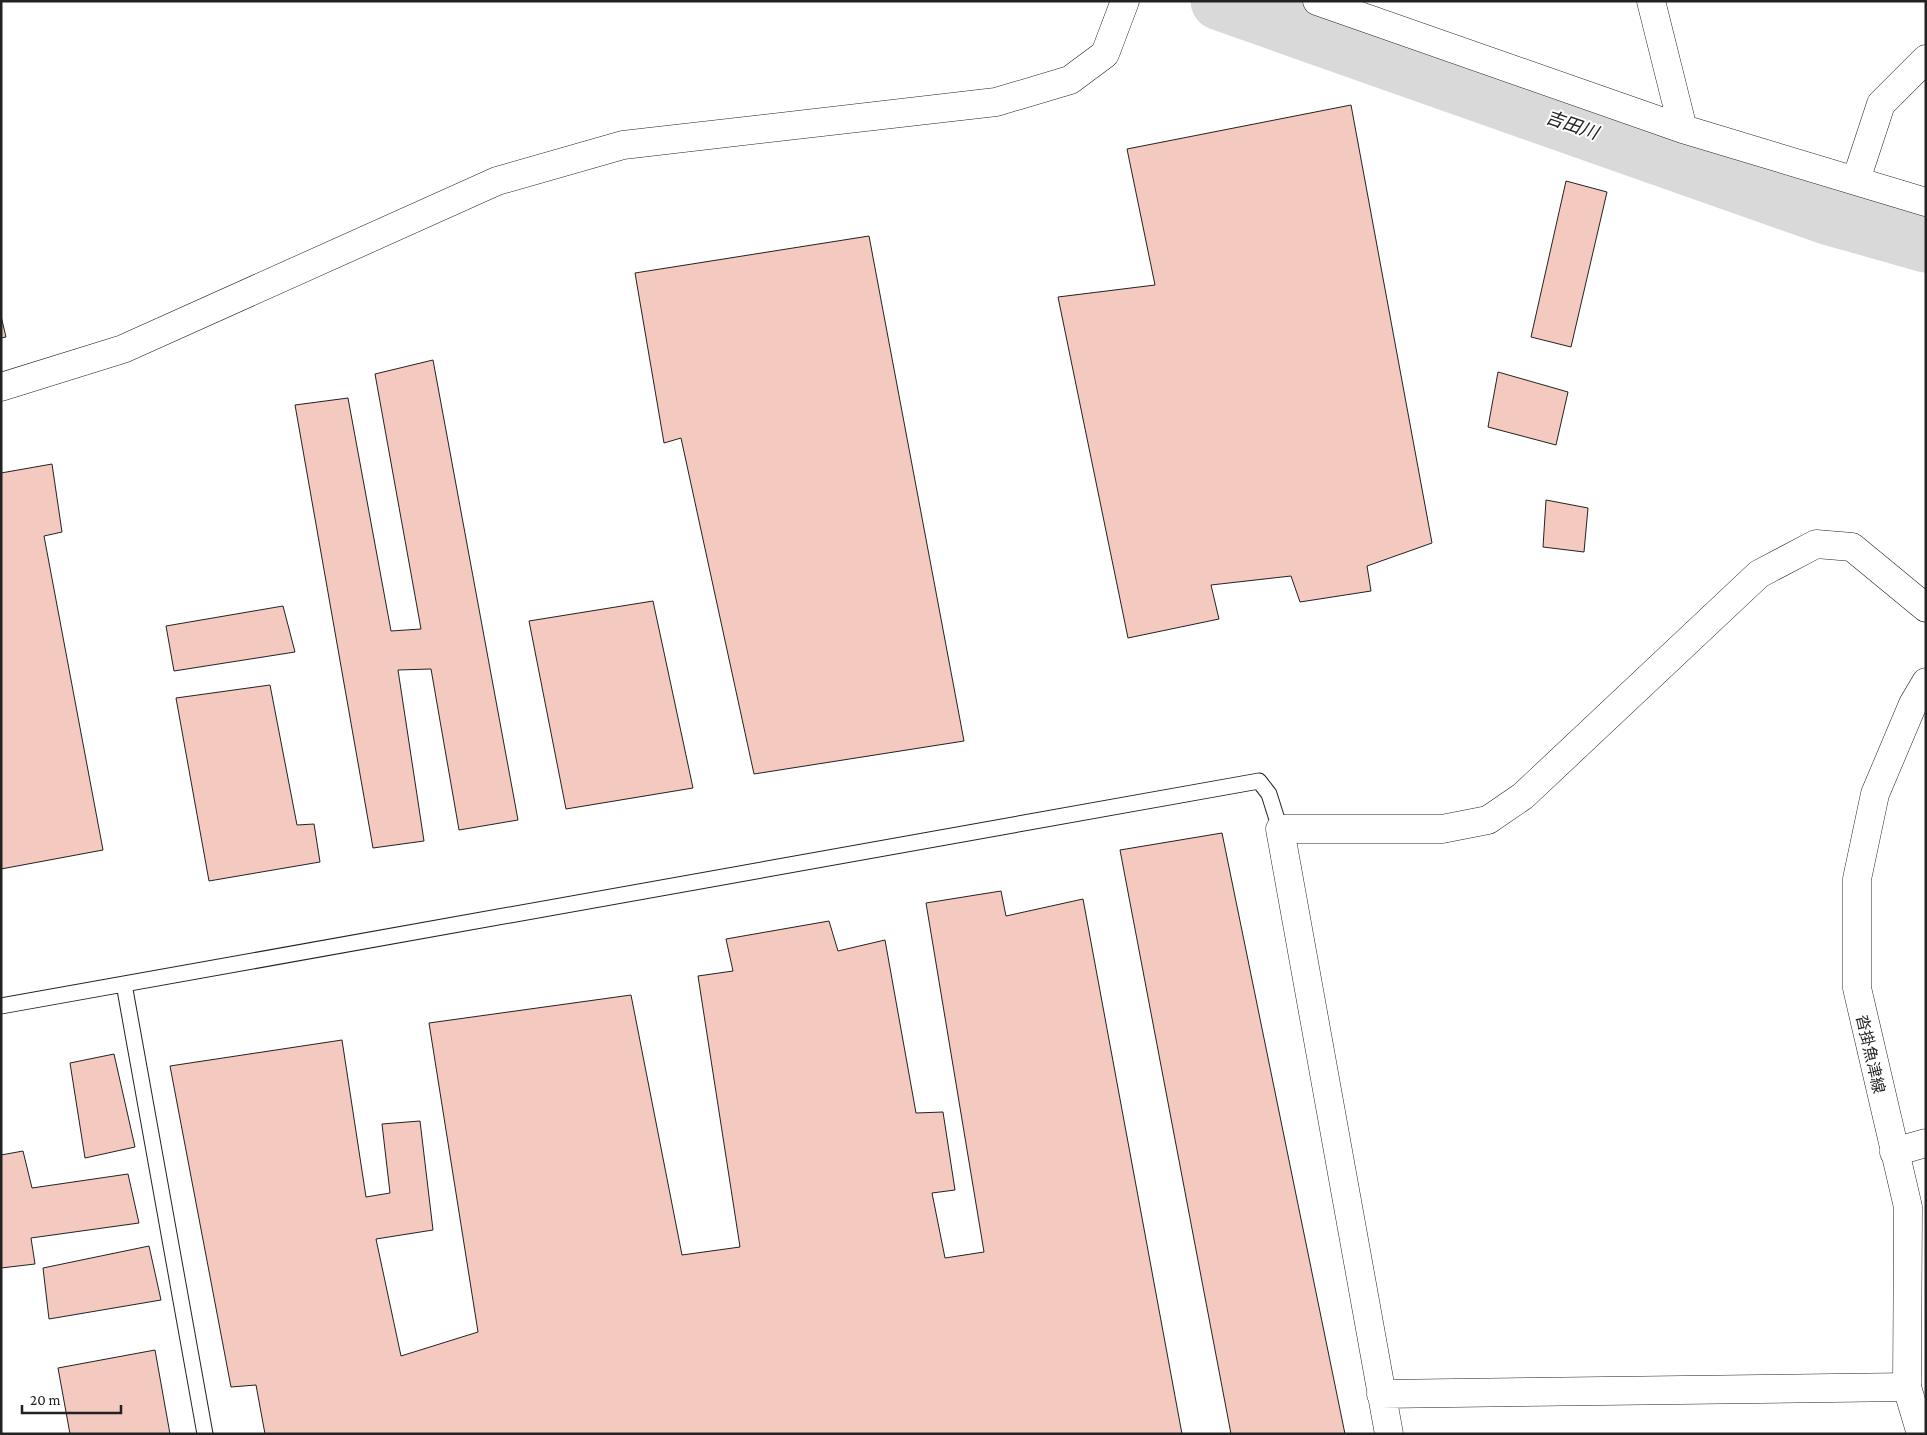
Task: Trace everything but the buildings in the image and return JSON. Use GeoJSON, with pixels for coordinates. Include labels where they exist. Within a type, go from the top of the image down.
{"type":"FeatureCollection","features":[{"type":"Feature","properties":{"kind":"street"},"geometry":{"type":"LineString","coordinates":[[1,387],[123,349],[497,180],[623,145],[996,102],[1070,80],[1105,54],[1125,1]]}},
{"type":"Feature","properties":{"kind":"street"},"geometry":{"type":"LineString","coordinates":[[1317,1],[1683,129],[1926,202]]}},
{"type":"Feature","properties":{"kind":"street"},"geometry":{"type":"LineString","coordinates":[[1651,1],[1683,129]]}},
{"type":"Feature","properties":{"kind":"street"},"geometry":{"type":"LineString","coordinates":[[1856,180],[1881,104],[1926,59]]}},
{"type":"Feature","properties":{"kind":"street"},"geometry":{"type":"LineString","coordinates":[[1389,1434],[1280,829],[1442,829],[1488,820],[1523,796],[1759,574],[1816,544],[1852,547],[1926,608]]}},
{"type":"Feature","properties":{"kind":"street","name":"沓掛魚津線"},"geometry":{"type":"LineString","coordinates":[[1921,1434],[1907,1387],[1908,1207],[1856,988],[1857,879],[1875,794],[1913,704],[1926,682]]}},
{"type":"Feature","properties":{"kind":"street"},"geometry":{"type":"LineString","coordinates":[[1894,1152],[1926,1143]]}},
{"type":"Feature","properties":{"kind":"street"},"geometry":{"type":"LineString","coordinates":[[1381,1394],[1907,1387]]}},
{"type":"Feature","properties":{"kind":"lane"},"geometry":{"type":"LineString","coordinates":[[1,1006],[1259,781],[1269,794],[1280,829]]}},
{"type":"Feature","properties":{"kind":"lane"},"geometry":{"type":"LineString","coordinates":[[124,984],[205,1434]]}},
{"type":"Feature","properties":{"kind":"waterway","name":"吉田川"},"geometry":{"type":"LineString","coordinates":[[1220,1],[1827,215],[1926,243]]}}]}
